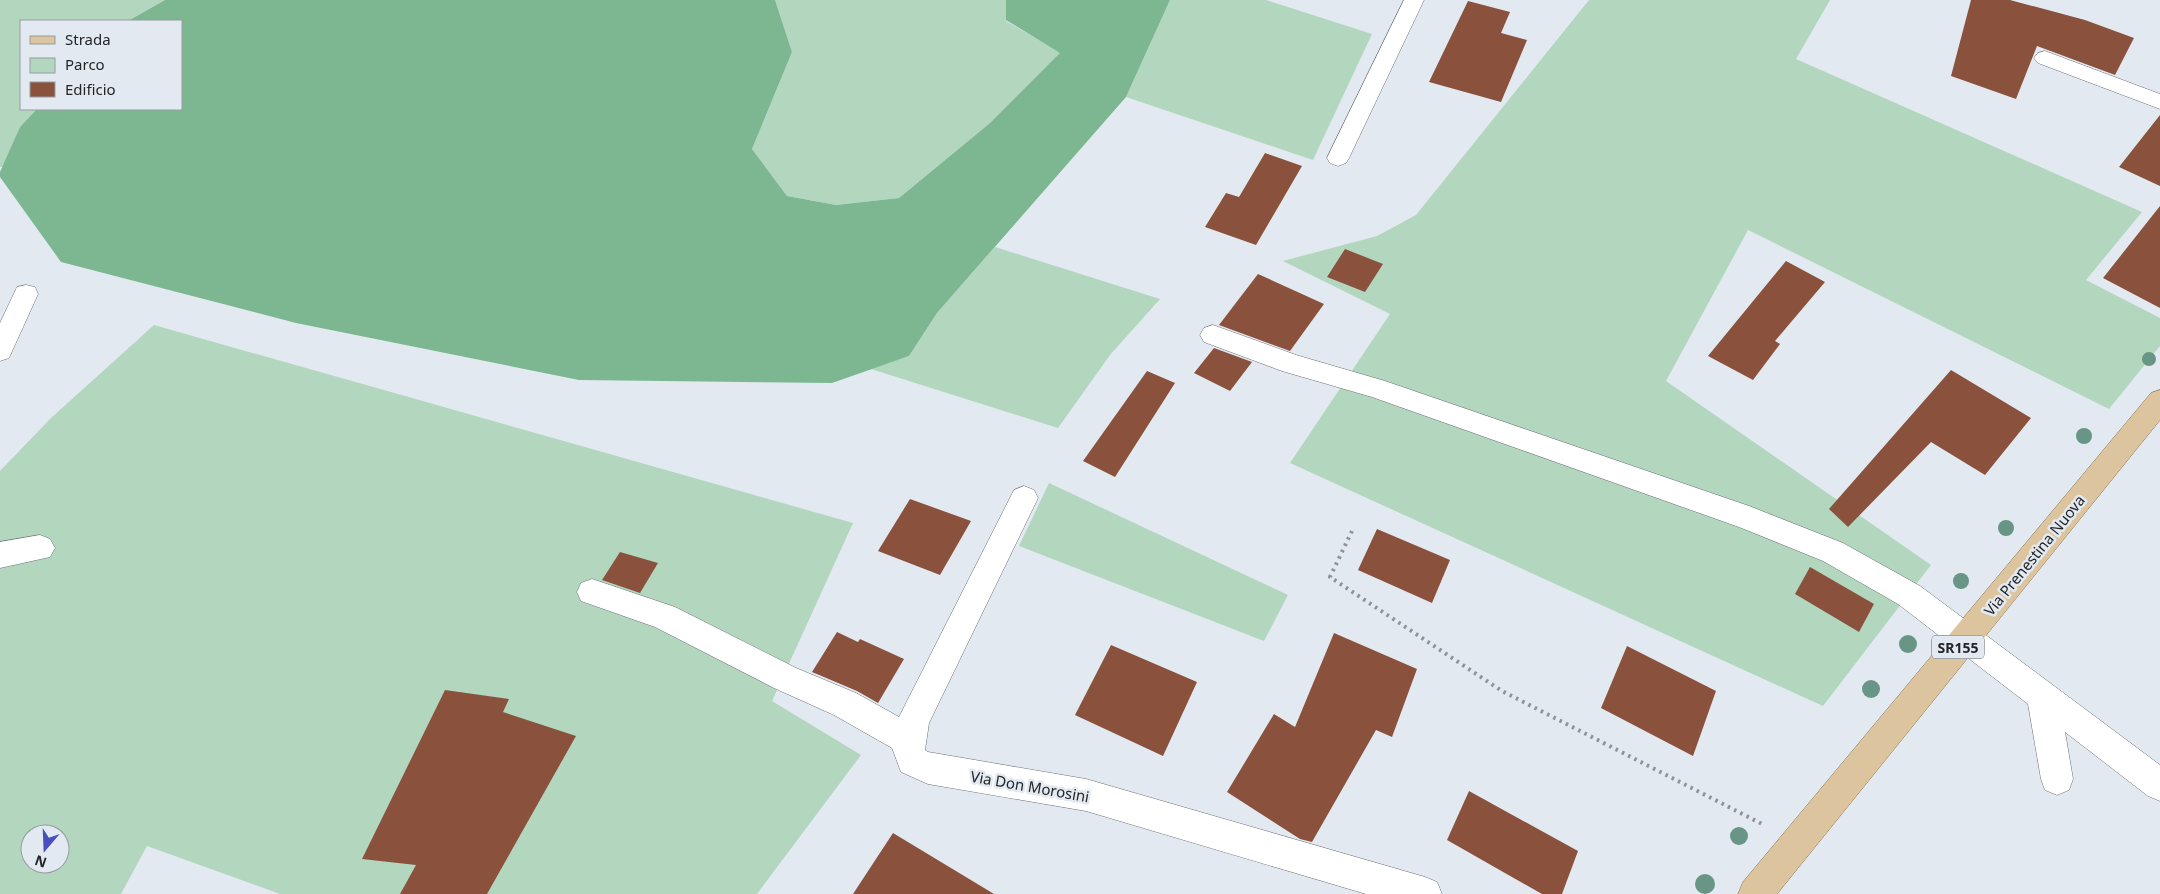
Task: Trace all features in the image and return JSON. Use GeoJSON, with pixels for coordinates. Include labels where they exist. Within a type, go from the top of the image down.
{"type":"FeatureCollection","features":[{"type":"Feature","properties":{"kind":"main road","name":"Via Prenestina Nuova"},"geometry":{"type":"LineString","coordinates":[[1755,894],[2160,401]]}},
{"type":"Feature","properties":{"kind":"street"},"geometry":{"type":"LineString","coordinates":[[1338,158],[1414,0]]}},
{"type":"Feature","properties":{"kind":"street"},"geometry":{"type":"LineString","coordinates":[[2045,58],[2160,102]]}},
{"type":"Feature","properties":{"kind":"street"},"geometry":{"type":"LineString","coordinates":[[0,351],[26,294]]}},
{"type":"Feature","properties":{"kind":"street"},"geometry":{"type":"LineString","coordinates":[[1213,335],[1292,364],[1376,388],[1748,518],[1832,552],[1910,595],[2160,785]]}},
{"type":"Feature","properties":{"kind":"street"},"geometry":{"type":"LineString","coordinates":[[592,592],[664,617],[785,678],[845,704],[908,740],[913,721],[1024,498]]}},
{"type":"Feature","properties":{"kind":"street"},"geometry":{"type":"LineString","coordinates":[[0,555],[40,548]]}},
{"type":"Feature","properties":{"kind":"street"},"geometry":{"type":"LineString","coordinates":[[2042,695],[2057,779]]}},
{"type":"Feature","properties":{"kind":"street","name":"Via Don Morosini"},"geometry":{"type":"LineString","coordinates":[[908,740],[908,753],[913,761],[928,768],[1086,795],[1425,894]]}},
{"type":"Feature","properties":{"kind":"path"},"geometry":{"type":"LineString","coordinates":[[1352,531],[1330,577],[1502,691],[1798,842]]}},
{"type":"Feature","properties":{"kind":"green space"},"geometry":{"type":"Polygon","coordinates":[[[0,0],[165,0],[130,20],[20,20],[20,110],[36,110],[20,127],[3,167],[0,167],[0,0]]]}},
{"type":"Feature","properties":{"kind":"green space"},"geometry":{"type":"Polygon","coordinates":[[[165,0],[775,0],[792,52],[752,149],[787,196],[836,205],[899,198],[990,123],[1060,53],[1006,20],[1006,0],[1170,0],[1126,97],[937,313],[909,356],[832,383],[579,380],[296,323],[61,262],[0,177],[0,172],[20,127],[36,110],[182,110],[182,20],[130,20],[165,0]]]}},
{"type":"Feature","properties":{"kind":"green space"},"geometry":{"type":"Polygon","coordinates":[[[775,0],[1006,0],[1006,21],[1061,53],[990,123],[899,198],[836,205],[787,196],[752,149],[792,52],[775,0]]]}},
{"type":"Feature","properties":{"kind":"green space"},"geometry":{"type":"Polygon","coordinates":[[[1170,0],[1266,0],[1372,34],[1313,160],[1126,97],[1170,0]]]}},
{"type":"Feature","properties":{"kind":"green space"},"geometry":{"type":"Polygon","coordinates":[[[1589,0],[1830,0],[1796,59],[2142,212],[2086,280],[2160,318],[2160,346],[2109,409],[1748,230],[1666,381],[1931,565],[1823,706],[1290,463],[1390,314],[1283,261],[1377,236],[1416,215],[1589,0]]]}},
{"type":"Feature","properties":{"kind":"green space"},"geometry":{"type":"Polygon","coordinates":[[[995,247],[1160,299],[1110,355],[1058,428],[871,369],[909,356],[937,313],[995,247]]]}},
{"type":"Feature","properties":{"kind":"green space"},"geometry":{"type":"Polygon","coordinates":[[[154,325],[853,523],[772,701],[861,755],[757,894],[280,894],[147,846],[121,894],[0,894],[0,471],[51,418],[154,325]]]}},
{"type":"Feature","properties":{"kind":"green space"},"geometry":{"type":"Polygon","coordinates":[[[1049,483],[1288,595],[1264,641],[1019,546],[1049,483]]]}},
{"type":"Feature","properties":{"kind":"building"},"geometry":{"type":"Polygon","coordinates":[[[1971,0],[2010,0],[2085,20],[2134,38],[2115,75],[2037,46],[2016,99],[1951,76],[1971,0]]]}},
{"type":"Feature","properties":{"kind":"building"},"geometry":{"type":"Polygon","coordinates":[[[1468,1],[1510,12],[1501,33],[1527,40],[1501,102],[1429,82],[1468,1]]]}},
{"type":"Feature","properties":{"kind":"building"},"geometry":{"type":"Polygon","coordinates":[[[2160,115],[2160,186],[2119,167],[2160,115]]]}},
{"type":"Feature","properties":{"kind":"building"},"geometry":{"type":"Polygon","coordinates":[[[1265,153],[1302,166],[1256,245],[1205,227],[1226,193],[1239,197],[1265,153]]]}},
{"type":"Feature","properties":{"kind":"building"},"geometry":{"type":"Polygon","coordinates":[[[2160,206],[2160,308],[2103,278],[2160,206]]]}},
{"type":"Feature","properties":{"kind":"building"},"geometry":{"type":"Polygon","coordinates":[[[1345,249],[1383,264],[1365,292],[1327,277],[1345,249]]]}},
{"type":"Feature","properties":{"kind":"building"},"geometry":{"type":"Polygon","coordinates":[[[1786,261],[1825,282],[1775,341],[1780,344],[1753,380],[1708,356],[1786,261]]]}},
{"type":"Feature","properties":{"kind":"building"},"geometry":{"type":"Polygon","coordinates":[[[1258,274],[1324,304],[1290,351],[1219,325],[1258,274]]]}},
{"type":"Feature","properties":{"kind":"building"},"geometry":{"type":"Polygon","coordinates":[[[1214,348],[1252,362],[1230,391],[1194,373],[1214,348]]]}},
{"type":"Feature","properties":{"kind":"building"},"geometry":{"type":"Polygon","coordinates":[[[1951,370],[2031,418],[1985,475],[1931,442],[1848,527],[1829,509],[1951,370]]]}},
{"type":"Feature","properties":{"kind":"building"},"geometry":{"type":"Polygon","coordinates":[[[1147,371],[1175,383],[1115,477],[1083,461],[1147,371]]]}},
{"type":"Feature","properties":{"kind":"building"},"geometry":{"type":"Polygon","coordinates":[[[910,499],[971,521],[940,575],[878,551],[910,499]]]}},
{"type":"Feature","properties":{"kind":"building"},"geometry":{"type":"Polygon","coordinates":[[[1377,529],[1450,560],[1432,603],[1358,570],[1377,529]]]}},
{"type":"Feature","properties":{"kind":"building"},"geometry":{"type":"Polygon","coordinates":[[[620,552],[658,563],[640,593],[602,580],[620,552]]]}},
{"type":"Feature","properties":{"kind":"building"},"geometry":{"type":"Polygon","coordinates":[[[1810,567],[1874,604],[1859,632],[1795,594],[1810,567]]]}},
{"type":"Feature","properties":{"kind":"building"},"geometry":{"type":"Polygon","coordinates":[[[837,632],[858,642],[860,639],[904,659],[878,703],[857,691],[812,672],[837,632]]]}},
{"type":"Feature","properties":{"kind":"building"},"geometry":{"type":"Polygon","coordinates":[[[1334,633],[1417,669],[1392,737],[1376,730],[1312,842],[1300,839],[1227,792],[1274,714],[1295,727],[1334,633]]]}},
{"type":"Feature","properties":{"kind":"building"},"geometry":{"type":"Polygon","coordinates":[[[1111,645],[1197,682],[1163,756],[1075,715],[1111,645]]]}},
{"type":"Feature","properties":{"kind":"building"},"geometry":{"type":"Polygon","coordinates":[[[1627,646],[1716,691],[1693,756],[1601,708],[1627,646]]]}},
{"type":"Feature","properties":{"kind":"building"},"geometry":{"type":"Polygon","coordinates":[[[445,690],[509,699],[503,712],[576,736],[487,894],[400,894],[416,865],[362,859],[445,690]]]}},
{"type":"Feature","properties":{"kind":"building"},"geometry":{"type":"Polygon","coordinates":[[[1469,791],[1578,851],[1562,894],[1542,894],[1447,840],[1469,791]]]}},
{"type":"Feature","properties":{"kind":"building"},"geometry":{"type":"Polygon","coordinates":[[[893,833],[994,894],[853,894],[893,833]]]}}]}
